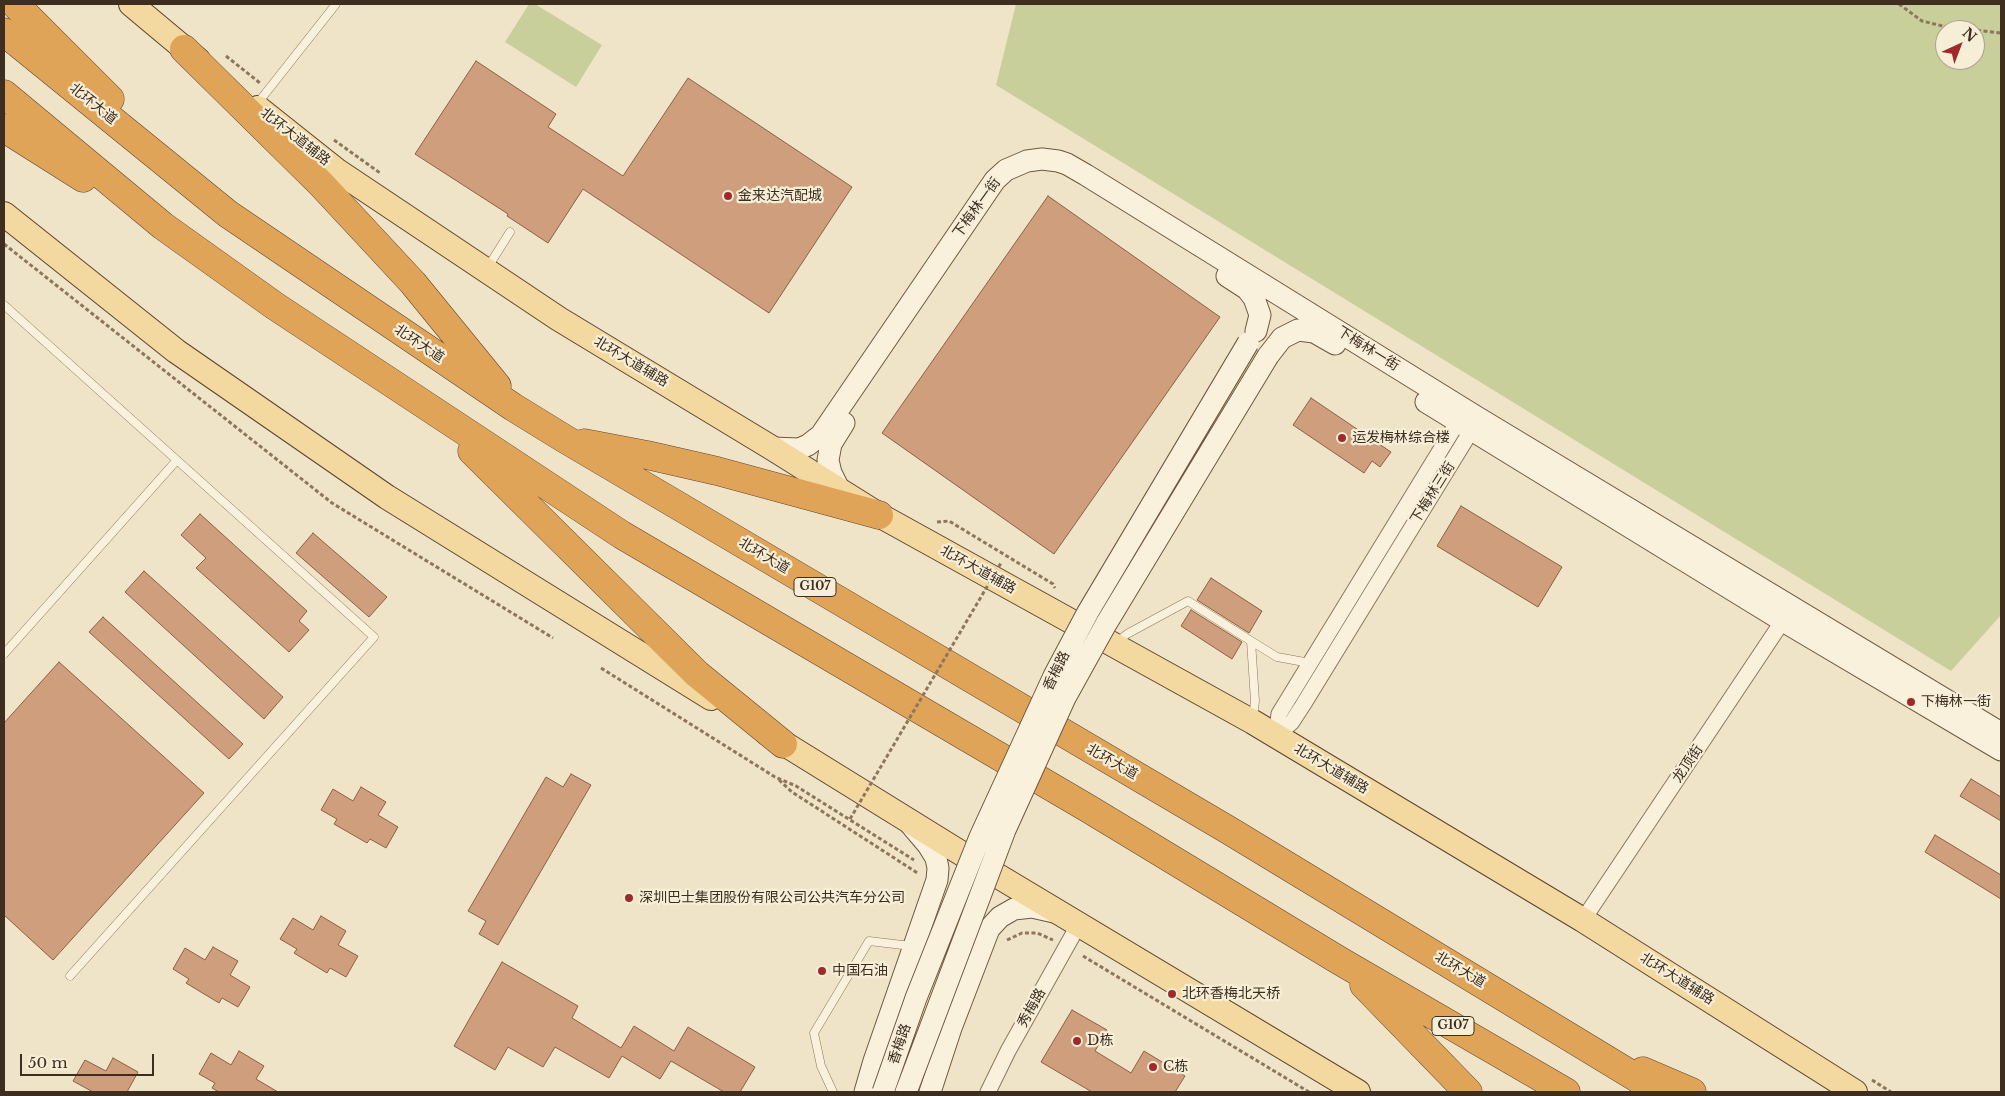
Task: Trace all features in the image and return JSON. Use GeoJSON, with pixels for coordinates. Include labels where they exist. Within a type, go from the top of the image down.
{"type":"FeatureCollection","features":[{"type":"Feature","properties":{"kind":"highway"},"geometry":{"type":"LineString","coordinates":[[15,4],[228,214]]}},
{"type":"Feature","properties":{"kind":"highway","name":"北环大道"},"geometry":{"type":"LineString","coordinates":[[4,32],[228,214],[513,407],[564,439],[1230,831],[1660,1092]]}},
{"type":"Feature","properties":{"kind":"highway"},"geometry":{"type":"LineString","coordinates":[[184,49],[315,178],[393,262],[448,326],[513,407]]}},
{"type":"Feature","properties":{"kind":"highway","name":"G107"},"geometry":{"type":"LineString","coordinates":[[4,94],[162,226],[275,306],[622,535],[1089,809],[1340,961],[1566,1092]]}},
{"type":"Feature","properties":{"kind":"highway"},"geometry":{"type":"LineString","coordinates":[[4,128],[162,226]]}},
{"type":"Feature","properties":{"kind":"highway"},"geometry":{"type":"LineString","coordinates":[[422,404],[518,496],[697,674],[783,744]]}},
{"type":"Feature","properties":{"kind":"highway"},"geometry":{"type":"LineString","coordinates":[[564,439],[717,471],[879,515]]}},
{"type":"Feature","properties":{"kind":"highway"},"geometry":{"type":"LineString","coordinates":[[1340,961],[1468,1092]]}},
{"type":"Feature","properties":{"kind":"highway"},"geometry":{"type":"LineString","coordinates":[[1588,1048],[1692,1092]]}},
{"type":"Feature","properties":{"kind":"main road","name":"北环大道辅路"},"geometry":{"type":"LineString","coordinates":[[131,4],[184,49],[262,97],[336,170],[559,320],[772,448],[879,515],[1276,736],[1583,920],[1855,1092]]}},
{"type":"Feature","properties":{"kind":"main road"},"geometry":{"type":"LineString","coordinates":[[4,214],[176,351],[387,498],[666,669],[783,744],[1358,1092]]}},
{"type":"Feature","properties":{"kind":"street","name":"下梅林一街"},"geometry":{"type":"LineString","coordinates":[[826,440],[985,193],[1006,170],[1027,160],[1042,159],[1067,164],[1311,313],[1468,423]]}},
{"type":"Feature","properties":{"kind":"street","name":"下梅林一街"},"geometry":{"type":"LineString","coordinates":[[826,440],[996,198],[1009,183],[1030,172],[1046,172],[1072,180],[1240,284],[1254,298],[1258,306],[1260,315],[1252,337]]}},
{"type":"Feature","properties":{"kind":"street","name":"香梅路"},"geometry":{"type":"LineString","coordinates":[[883,1092],[910,1015],[980,837],[1054,676],[1088,612],[1252,337],[1268,318],[1284,310],[1311,313]]}},
{"type":"Feature","properties":{"kind":"street","name":"香梅路"},"geometry":{"type":"LineString","coordinates":[[906,1092],[1001,839],[1062,706],[1106,624],[1275,345],[1295,331],[1310,331],[1322,337]]}},
{"type":"Feature","properties":{"kind":"street","name":"下梅林一街"},"geometry":{"type":"LineString","coordinates":[[1322,337],[1788,614],[2001,733]]}},
{"type":"Feature","properties":{"kind":"street","name":"下梅林三街"},"geometry":{"type":"LineString","coordinates":[[1276,736],[1278,714],[1468,423]]}},
{"type":"Feature","properties":{"kind":"street","name":"下梅林三街"},"geometry":{"type":"LineString","coordinates":[[1276,736],[1292,722],[1468,423]]}},
{"type":"Feature","properties":{"kind":"street"},"geometry":{"type":"LineString","coordinates":[[772,448],[798,449],[826,440],[831,473],[840,491]]}},
{"type":"Feature","properties":{"kind":"street","name":"下梅林一街"},"geometry":{"type":"LineString","coordinates":[[1788,614],[2001,750]]}},
{"type":"Feature","properties":{"kind":"street","name":"龙顶街"},"geometry":{"type":"LineString","coordinates":[[1583,920],[1788,614]]}},
{"type":"Feature","properties":{"kind":"street"},"geometry":{"type":"LineString","coordinates":[[865,1092],[936,880],[938,868],[936,858],[924,839],[904,818]]}},
{"type":"Feature","properties":{"kind":"street"},"geometry":{"type":"LineString","coordinates":[[923,918],[945,906],[957,906],[967,912],[994,940]]}},
{"type":"Feature","properties":{"kind":"street"},"geometry":{"type":"LineString","coordinates":[[930,1092],[994,940],[994,923],[1007,912],[1023,907],[1040,908],[1072,920]]}},
{"type":"Feature","properties":{"kind":"street","name":"秀梅路"},"geometry":{"type":"LineString","coordinates":[[988,1092],[1072,920]]}},
{"type":"Feature","properties":{"kind":"lane"},"geometry":{"type":"LineString","coordinates":[[262,97],[336,4]]}},
{"type":"Feature","properties":{"kind":"lane"},"geometry":{"type":"LineString","coordinates":[[485,270],[510,232]]}},
{"type":"Feature","properties":{"kind":"lane"},"geometry":{"type":"LineString","coordinates":[[4,304],[374,637],[70,976]]}},
{"type":"Feature","properties":{"kind":"lane"},"geometry":{"type":"LineString","coordinates":[[4,654],[177,460]]}},
{"type":"Feature","properties":{"kind":"lane"},"geometry":{"type":"LineString","coordinates":[[1114,645],[1126,634],[1188,601],[1277,657],[1310,663]]}},
{"type":"Feature","properties":{"kind":"lane"},"geometry":{"type":"LineString","coordinates":[[1252,642],[1255,700],[1252,722]]}},
{"type":"Feature","properties":{"kind":"lane"},"geometry":{"type":"LineString","coordinates":[[833,1092],[821,1066],[814,1033],[869,941],[913,946]]}},
{"type":"Feature","properties":{"kind":"path"},"geometry":{"type":"LineString","coordinates":[[1899,4],[1922,21],[1946,27],[2001,32]]}},
{"type":"Feature","properties":{"kind":"path"},"geometry":{"type":"LineString","coordinates":[[222,54],[262,97]]}},
{"type":"Feature","properties":{"kind":"path"},"geometry":{"type":"LineString","coordinates":[[333,139],[382,173]]}},
{"type":"Feature","properties":{"kind":"path"},"geometry":{"type":"LineString","coordinates":[[4,244],[332,503],[553,638]]}},
{"type":"Feature","properties":{"kind":"path"},"geometry":{"type":"LineString","coordinates":[[933,522],[949,521],[1053,584]]}},
{"type":"Feature","properties":{"kind":"path"},"geometry":{"type":"LineString","coordinates":[[850,819],[1000,563]]}},
{"type":"Feature","properties":{"kind":"path"},"geometry":{"type":"LineString","coordinates":[[601,668],[774,777],[792,792],[922,875]]}},
{"type":"Feature","properties":{"kind":"path"},"geometry":{"type":"LineString","coordinates":[[774,777],[796,786],[919,863]]}},
{"type":"Feature","properties":{"kind":"path"},"geometry":{"type":"LineString","coordinates":[[994,940],[1022,933],[1037,934],[1053,940]]}},
{"type":"Feature","properties":{"kind":"path"},"geometry":{"type":"LineString","coordinates":[[1083,956],[1309,1092]]}},
{"type":"Feature","properties":{"kind":"green space"},"geometry":{"type":"Polygon","coordinates":[[[529,4],[535,4],[602,45],[576,87],[505,42],[529,4]]]}},
{"type":"Feature","properties":{"kind":"green space"},"geometry":{"type":"Polygon","coordinates":[[[1016,4],[2001,4],[2001,615],[1951,671],[996,85],[1016,4]]]}},
{"type":"Feature","properties":{"kind":"building","name":"金来达汽配城"},"geometry":{"type":"Polygon","coordinates":[[[476,61],[556,114],[548,127],[623,176],[688,78],[852,187],[769,313],[583,189],[548,243],[507,216],[508,214],[415,154],[476,61]]]}},
{"type":"Feature","properties":{"kind":"building"},"geometry":{"type":"Polygon","coordinates":[[[1048,196],[1220,317],[1054,554],[882,433],[1048,196]]]}},
{"type":"Feature","properties":{"kind":"building","name":"运发梅林综合楼"},"geometry":{"type":"Polygon","coordinates":[[[1311,398],[1391,452],[1380,467],[1372,461],[1364,473],[1293,425],[1311,398]]]}},
{"type":"Feature","properties":{"kind":"building"},"geometry":{"type":"Polygon","coordinates":[[[1461,506],[1562,567],[1538,607],[1437,546],[1461,506]]]}},
{"type":"Feature","properties":{"kind":"building"},"geometry":{"type":"Polygon","coordinates":[[[200,514],[307,611],[299,621],[309,630],[289,652],[196,568],[206,558],[181,535],[200,514]]]}},
{"type":"Feature","properties":{"kind":"building"},"geometry":{"type":"Polygon","coordinates":[[[313,533],[387,597],[369,617],[296,553],[313,533]]]}},
{"type":"Feature","properties":{"kind":"building"},"geometry":{"type":"Polygon","coordinates":[[[144,571],[283,697],[264,719],[125,592],[144,571]]]}},
{"type":"Feature","properties":{"kind":"building"},"geometry":{"type":"Polygon","coordinates":[[[1211,578],[1262,611],[1249,633],[1197,600],[1211,578]]]}},
{"type":"Feature","properties":{"kind":"building"},"geometry":{"type":"Polygon","coordinates":[[[1191,610],[1242,642],[1232,659],[1181,626],[1191,610]]]}},
{"type":"Feature","properties":{"kind":"building"},"geometry":{"type":"Polygon","coordinates":[[[103,617],[243,744],[229,759],[89,632],[103,617]]]}},
{"type":"Feature","properties":{"kind":"building"},"geometry":{"type":"Polygon","coordinates":[[[59,662],[204,793],[53,960],[4,915],[4,723],[59,662]]]}},
{"type":"Feature","properties":{"kind":"building"},"geometry":{"type":"Polygon","coordinates":[[[571,774],[591,785],[498,945],[479,934],[486,921],[468,911],[546,777],[563,787],[571,774]]]}},
{"type":"Feature","properties":{"kind":"building"},"geometry":{"type":"Polygon","coordinates":[[[1971,779],[2001,797],[2001,821],[1960,796],[1971,779]]]}},
{"type":"Feature","properties":{"kind":"building"},"geometry":{"type":"Polygon","coordinates":[[[361,787],[386,802],[378,815],[398,827],[386,848],[370,839],[367,843],[334,824],[337,819],[321,810],[333,789],[353,801],[361,787]]]}},
{"type":"Feature","properties":{"kind":"building"},"geometry":{"type":"Polygon","coordinates":[[[1935,835],[2001,875],[2001,899],[1925,852],[1935,835]]]}},
{"type":"Feature","properties":{"kind":"building"},"geometry":{"type":"Polygon","coordinates":[[[321,916],[346,931],[338,945],[358,956],[346,977],[330,968],[327,973],[294,953],[297,949],[280,939],[293,918],[313,930],[321,916]]]}},
{"type":"Feature","properties":{"kind":"building"},"geometry":{"type":"Polygon","coordinates":[[[213,947],[238,961],[230,975],[250,987],[238,1007],[222,998],[219,1003],[186,983],[189,979],[173,969],[185,948],[205,960],[213,947]]]}},
{"type":"Feature","properties":{"kind":"building"},"geometry":{"type":"Polygon","coordinates":[[[502,962],[578,1006],[572,1018],[621,1048],[634,1026],[674,1051],[688,1027],[755,1067],[740,1092],[724,1092],[671,1061],[660,1079],[622,1056],[609,1078],[555,1047],[543,1067],[508,1047],[495,1070],[454,1046],[502,962]]]}},
{"type":"Feature","properties":{"kind":"building"},"geometry":{"type":"Polygon","coordinates":[[[1072,1010],[1107,1030],[1095,1051],[1131,1073],[1144,1051],[1185,1076],[1175,1092],[1092,1092],[1041,1062],[1072,1010]]]}},
{"type":"Feature","properties":{"kind":"building"},"geometry":{"type":"Polygon","coordinates":[[[239,1051],[264,1066],[256,1079],[278,1092],[219,1092],[212,1088],[215,1083],[199,1074],[211,1053],[231,1065],[239,1051]]]}},
{"type":"Feature","properties":{"kind":"building"},"geometry":{"type":"Polygon","coordinates":[[[113,1058],[138,1072],[127,1092],[93,1092],[73,1081],[85,1060],[106,1071],[113,1058]]]}},
{"type":"Feature","properties":{"kind":"place","name":"金来达汽配城"},"geometry":{"type":"Point","coordinates":[728,196]}},
{"type":"Feature","properties":{"kind":"place","name":"运发梅林综合楼"},"geometry":{"type":"Point","coordinates":[1342,438]}},
{"type":"Feature","properties":{"kind":"place","name":"下梅林一街"},"geometry":{"type":"Point","coordinates":[1911,702]}},
{"type":"Feature","properties":{"kind":"place","name":"深圳巴士集团股份有限公司公共汽车分公司"},"geometry":{"type":"Point","coordinates":[629,898]}},
{"type":"Feature","properties":{"kind":"place","name":"中国石油"},"geometry":{"type":"Point","coordinates":[822,971]}},
{"type":"Feature","properties":{"kind":"place","name":"北环香梅北天桥"},"geometry":{"type":"Point","coordinates":[1172,994]}},
{"type":"Feature","properties":{"kind":"place","name":"D栋"},"geometry":{"type":"Point","coordinates":[1077,1041]}},
{"type":"Feature","properties":{"kind":"place","name":"C栋"},"geometry":{"type":"Point","coordinates":[1153,1067]}}]}
